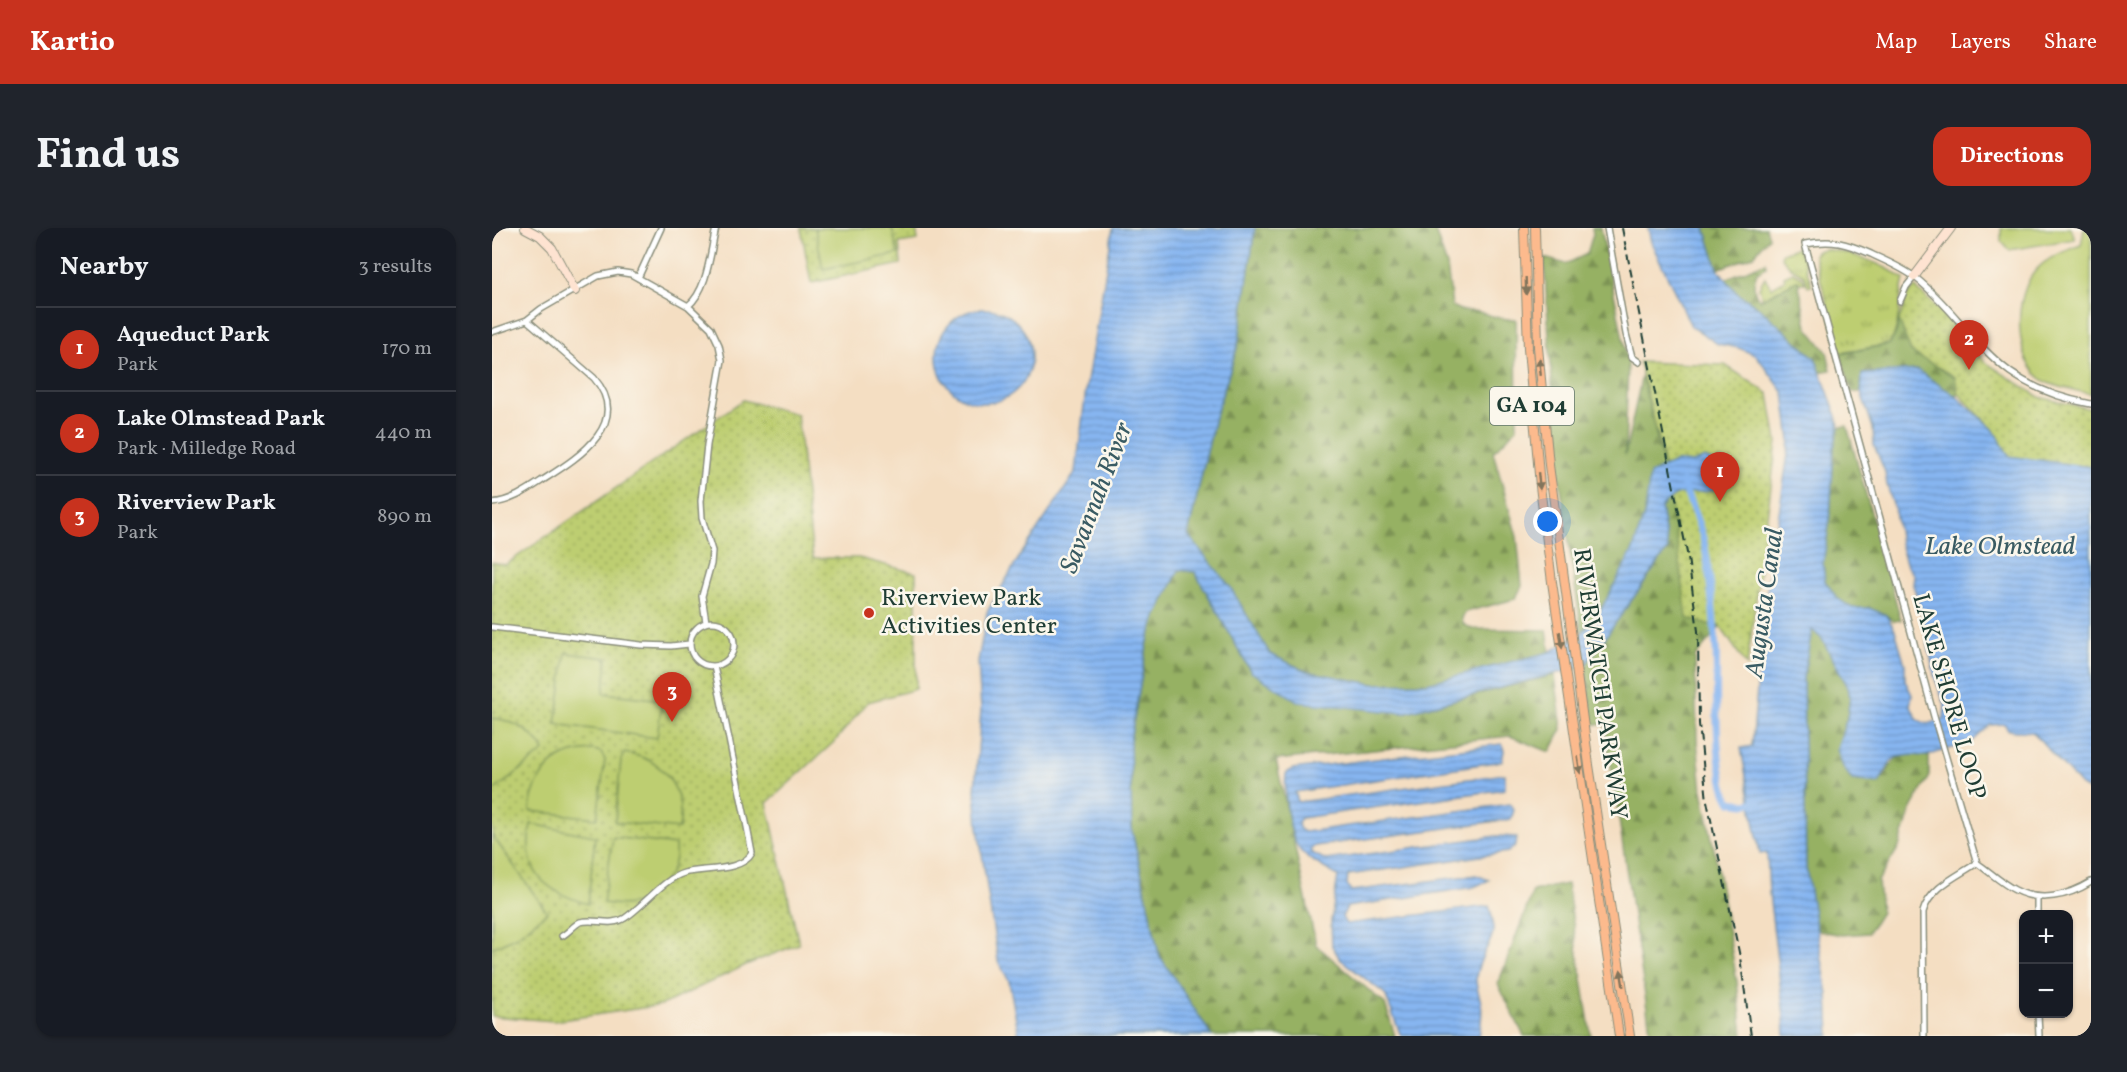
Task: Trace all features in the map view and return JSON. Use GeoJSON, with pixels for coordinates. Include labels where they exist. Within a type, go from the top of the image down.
{"type":"FeatureCollection","features":[{"type":"Feature","properties":{"kind":"main road","name":"RIVERWATCH PARKWAY"},"geometry":{"type":"LineString","coordinates":[[1524,228],[1531,397],[1552,582],[1619,1036]]}},
{"type":"Feature","properties":{"kind":"main road","name":"RIVERWATCH PARKWAY"},"geometry":{"type":"LineString","coordinates":[[1535,228],[1538,347],[1549,465],[1630,1036]]}},
{"type":"Feature","properties":{"kind":"street"},"geometry":{"type":"LineString","coordinates":[[525,228],[539,231],[552,248],[575,291]]}},
{"type":"Feature","properties":{"kind":"street"},"geometry":{"type":"LineString","coordinates":[[638,278],[661,228]]}},
{"type":"Feature","properties":{"kind":"street"},"geometry":{"type":"LineString","coordinates":[[688,306],[702,286],[716,228]]}},
{"type":"Feature","properties":{"kind":"street"},"geometry":{"type":"LineString","coordinates":[[1607,228],[1626,334],[1632,357],[1639,362]]}},
{"type":"Feature","properties":{"kind":"street"},"geometry":{"type":"LineString","coordinates":[[1900,301],[1906,287],[1951,228]]}},
{"type":"Feature","properties":{"kind":"street","name":"LAKE SHORE LOOP"},"geometry":{"type":"LineString","coordinates":[[1914,277],[1887,261],[1851,245],[1825,240],[1805,244],[1945,757],[1977,863]]}},
{"type":"Feature","properties":{"kind":"street"},"geometry":{"type":"LineString","coordinates":[[492,332],[527,320],[541,309],[606,273],[625,273],[638,278],[688,306],[711,328],[719,345],[722,360],[707,445],[701,501],[702,518],[712,551],[711,564],[702,596],[706,622]]}},
{"type":"Feature","properties":{"kind":"street"},"geometry":{"type":"LineString","coordinates":[[1914,277],[1928,289],[1974,340],[2013,374],[2053,394],[2091,404]]}},
{"type":"Feature","properties":{"kind":"street"},"geometry":{"type":"LineString","coordinates":[[492,503],[516,497],[566,465],[594,442],[602,430],[607,414],[604,394],[598,383],[573,358],[527,320]]}},
{"type":"Feature","properties":{"kind":"street"},"geometry":{"type":"LineString","coordinates":[[706,622],[727,627],[734,640],[732,654],[727,660],[714,666],[707,666],[694,658],[689,644],[694,630],[706,622]]}},
{"type":"Feature","properties":{"kind":"street"},"geometry":{"type":"LineString","coordinates":[[492,627],[641,645],[689,644]]}},
{"type":"Feature","properties":{"kind":"street"},"geometry":{"type":"LineString","coordinates":[[562,936],[579,922],[609,923],[624,918],[668,881],[683,873],[743,863],[752,853],[714,666]]}},
{"type":"Feature","properties":{"kind":"street"},"geometry":{"type":"LineString","coordinates":[[1924,1036],[1923,912],[1926,901],[1932,893],[1977,863],[2017,891],[2037,897],[2067,894],[2091,882]]}},
{"type":"Feature","properties":{"kind":"street"},"geometry":{"type":"LineString","coordinates":[[2037,897],[2037,910]]}},
{"type":"Feature","properties":{"kind":"street"},"geometry":{"type":"LineString","coordinates":[[2038,1018],[2039,1036]]}},
{"type":"Feature","properties":{"kind":"green space"},"geometry":{"type":"Polygon","coordinates":[[[801,228],[916,228],[918,240],[899,243],[901,264],[811,283],[801,228]]]}},
{"type":"Feature","properties":{"kind":"green space"},"geometry":{"type":"Polygon","coordinates":[[[815,228],[892,228],[898,254],[823,269],[815,228]]]}},
{"type":"Feature","properties":{"kind":"green space"},"geometry":{"type":"Polygon","coordinates":[[[1255,228],[1434,228],[1447,266],[1452,306],[1464,311],[1516,319],[1517,428],[1493,452],[1517,537],[1522,586],[1515,599],[1465,612],[1462,618],[1463,624],[1472,629],[1547,630],[1550,652],[1427,683],[1373,684],[1306,671],[1270,654],[1188,535],[1215,417],[1238,345],[1255,228]]]}},
{"type":"Feature","properties":{"kind":"green space"},"geometry":{"type":"Polygon","coordinates":[[[1592,228],[1601,228],[1628,364],[1625,455],[1642,375],[1664,468],[1650,475],[1641,528],[1621,576],[1582,633],[1557,460],[1544,258],[1566,264],[1587,254],[1593,234],[1592,228]]]}},
{"type":"Feature","properties":{"kind":"green space"},"geometry":{"type":"Polygon","coordinates":[[[1705,228],[1766,228],[1769,237],[1753,256],[1718,269],[1705,228]]]}},
{"type":"Feature","properties":{"kind":"green space"},"geometry":{"type":"Polygon","coordinates":[[[2001,228],[2071,228],[2075,239],[2009,250],[2001,241],[2001,228]]]}},
{"type":"Feature","properties":{"kind":"green space"},"geometry":{"type":"Polygon","coordinates":[[[2084,228],[2091,228],[2091,394],[2050,384],[2035,373],[2022,345],[2020,328],[2023,295],[2029,281],[2037,269],[2047,261],[2081,245],[2084,228]]]}},
{"type":"Feature","properties":{"kind":"green space"},"geometry":{"type":"Polygon","coordinates":[[[1799,248],[1802,254],[1812,286],[1808,286],[1804,275],[1791,268],[1781,257],[1782,253],[1799,248]]]}},
{"type":"Feature","properties":{"kind":"green space"},"geometry":{"type":"Polygon","coordinates":[[[1825,249],[1866,260],[1904,279],[1898,320],[1890,344],[1840,353],[1814,255],[1816,251],[1825,249]]]}},
{"type":"Feature","properties":{"kind":"green space"},"geometry":{"type":"Polygon","coordinates":[[[1766,262],[1766,267],[1757,272],[1755,279],[1754,290],[1757,297],[1760,300],[1798,280],[1807,327],[1827,352],[1831,370],[1820,372],[1815,358],[1757,306],[1737,293],[1725,279],[1766,262]]]}},
{"type":"Feature","properties":{"kind":"green space"},"geometry":{"type":"Polygon","coordinates":[[[1793,272],[1802,277],[1805,283],[1799,283],[1798,280],[1762,299],[1759,287],[1765,277],[1771,288],[1785,280],[1784,276],[1793,272]]]}},
{"type":"Feature","properties":{"kind":"green space"},"geometry":{"type":"Polygon","coordinates":[[[1915,287],[1938,309],[1985,362],[2039,397],[2091,409],[2091,467],[2009,456],[1993,429],[1958,393],[1955,377],[1911,352],[1899,320],[1908,294],[1915,287]]]}},
{"type":"Feature","properties":{"kind":"green space"},"geometry":{"type":"Polygon","coordinates":[[[1899,320],[1911,352],[1955,377],[1957,397],[1917,370],[1862,374],[1861,392],[1852,392],[1840,354],[1890,344],[1899,320]]]}},
{"type":"Feature","properties":{"kind":"green space"},"geometry":{"type":"Polygon","coordinates":[[[1639,362],[1725,365],[1769,394],[1777,442],[1747,666],[1720,626],[1687,618],[1675,526],[1659,441],[1639,362]]]}},
{"type":"Feature","properties":{"kind":"green space"},"geometry":{"type":"Polygon","coordinates":[[[743,400],[797,414],[813,558],[859,558],[916,573],[916,689],[868,702],[835,741],[767,803],[799,944],[748,964],[662,1005],[554,1021],[492,1016],[492,562],[505,565],[743,400]]]}},
{"type":"Feature","properties":{"kind":"green space"},"geometry":{"type":"Polygon","coordinates":[[[1847,426],[1901,620],[1893,621],[1886,615],[1869,608],[1852,608],[1837,598],[1825,581],[1823,564],[1830,519],[1834,447],[1839,427],[1847,426]]]}},
{"type":"Feature","properties":{"kind":"green space"},"geometry":{"type":"Polygon","coordinates":[[[1670,498],[1728,618],[1695,657],[1697,741],[1702,791],[1737,982],[1743,1036],[1651,1036],[1605,725],[1593,724],[1585,666],[1668,549],[1661,508],[1670,498]]]}},
{"type":"Feature","properties":{"kind":"green space"},"geometry":{"type":"Polygon","coordinates":[[[1179,570],[1195,572],[1251,672],[1403,713],[1555,675],[1562,729],[1550,752],[1510,736],[1276,760],[1316,945],[1385,1004],[1395,1036],[1212,1036],[1159,955],[1132,831],[1130,741],[1148,641],[1156,617],[1179,570]]]}},
{"type":"Feature","properties":{"kind":"green space"},"geometry":{"type":"Polygon","coordinates":[[[1812,629],[1822,639],[1848,687],[1850,697],[1847,718],[1837,749],[1852,780],[1863,781],[1885,776],[1893,762],[1902,756],[1929,756],[1929,778],[1912,806],[1899,847],[1878,881],[1881,912],[1868,933],[1842,935],[1816,930],[1806,868],[1804,755],[1803,678],[1812,629]]]}},
{"type":"Feature","properties":{"kind":"green space"},"geometry":{"type":"Polygon","coordinates":[[[566,653],[607,658],[604,693],[662,700],[657,738],[556,724],[566,653]]]}},
{"type":"Feature","properties":{"kind":"green space"},"geometry":{"type":"Polygon","coordinates":[[[492,718],[508,721],[522,728],[535,738],[544,751],[492,792],[492,718]]]}},
{"type":"Feature","properties":{"kind":"green space"},"geometry":{"type":"Polygon","coordinates":[[[593,750],[601,752],[605,760],[597,818],[530,811],[535,788],[543,774],[554,762],[568,754],[593,750]]]}},
{"type":"Feature","properties":{"kind":"green space"},"geometry":{"type":"Polygon","coordinates":[[[624,753],[650,762],[669,778],[679,801],[679,829],[615,822],[621,760],[624,753]]]}},
{"type":"Feature","properties":{"kind":"green space"},"geometry":{"type":"Polygon","coordinates":[[[531,824],[595,836],[588,904],[559,893],[539,877],[530,855],[531,824]]]}},
{"type":"Feature","properties":{"kind":"green space"},"geometry":{"type":"Polygon","coordinates":[[[492,835],[547,912],[517,936],[492,948],[492,835]]]}},
{"type":"Feature","properties":{"kind":"green space"},"geometry":{"type":"Polygon","coordinates":[[[613,837],[675,845],[675,860],[671,872],[658,888],[641,902],[622,905],[603,903],[613,837]]]}},
{"type":"Feature","properties":{"kind":"green space"},"geometry":{"type":"Polygon","coordinates":[[[1567,884],[1591,1036],[1524,1036],[1498,984],[1533,891],[1567,884]]]}},
{"type":"Feature","properties":{"kind":"water","name":"Savannah River"},"geometry":{"type":"Polygon","coordinates":[[[1113,228],[1255,228],[1238,345],[1215,417],[1188,535],[1229,585],[1270,654],[1306,671],[1373,684],[1427,683],[1550,652],[1582,633],[1600,611],[1633,550],[1645,512],[1650,474],[1676,461],[1692,463],[1705,458],[1713,462],[1726,461],[1726,480],[1718,484],[1714,490],[1675,496],[1661,508],[1668,549],[1585,666],[1403,713],[1299,702],[1251,672],[1195,572],[1179,570],[1156,617],[1148,641],[1130,741],[1132,831],[1159,955],[1212,1036],[1019,1036],[1009,981],[998,961],[978,827],[975,790],[981,710],[978,661],[987,612],[1020,556],[1076,472],[1087,381],[1113,228]]]}},
{"type":"Feature","properties":{"kind":"water","name":"Lake Olmstead"},"geometry":{"type":"Polygon","coordinates":[[[1648,228],[1705,228],[1718,269],[1737,293],[1757,306],[1815,358],[1839,427],[1834,447],[1830,519],[1823,564],[1825,581],[1837,598],[1852,608],[1869,608],[1886,615],[1895,630],[1905,664],[1905,680],[1912,695],[1910,705],[1918,720],[1927,724],[1944,719],[1945,705],[1935,678],[1920,606],[1913,585],[1914,575],[1907,566],[1885,472],[1874,445],[1873,428],[1861,392],[1862,374],[1917,370],[1956,396],[1993,429],[2009,456],[2091,467],[2091,792],[2081,786],[2034,733],[2010,730],[2005,724],[1990,725],[1974,740],[1962,746],[1926,756],[1897,757],[1891,761],[1879,783],[1852,780],[1843,767],[1837,749],[1847,718],[1850,697],[1848,687],[1822,639],[1812,630],[1803,678],[1806,868],[1828,994],[1830,1036],[1785,1036],[1769,893],[1767,853],[1760,854],[1741,748],[1752,746],[1764,610],[1790,441],[1784,393],[1757,356],[1739,348],[1718,344],[1691,326],[1651,242],[1648,228]]]}},
{"type":"Feature","properties":{"kind":"water"},"geometry":{"type":"Polygon","coordinates":[[[984,309],[1002,313],[1017,323],[1027,338],[1031,356],[1027,374],[1017,389],[1002,399],[984,403],[966,399],[951,389],[941,374],[937,356],[941,338],[951,323],[966,313],[984,309]]]}},
{"type":"Feature","properties":{"kind":"water"},"geometry":{"type":"Polygon","coordinates":[[[1502,744],[1504,751],[1502,761],[1295,792],[1298,802],[1505,774],[1505,789],[1301,818],[1298,822],[1299,828],[1304,832],[1510,804],[1514,810],[1511,819],[1315,846],[1310,850],[1326,860],[1496,836],[1517,837],[1516,845],[1508,852],[1348,875],[1347,884],[1351,891],[1476,875],[1489,880],[1474,887],[1347,907],[1342,917],[1346,924],[1489,906],[1493,934],[1476,976],[1482,1011],[1479,1036],[1401,1036],[1385,994],[1340,959],[1332,946],[1331,921],[1338,876],[1311,860],[1299,849],[1292,832],[1288,812],[1286,774],[1292,769],[1502,744]]]}},
{"type":"Feature","properties":{"kind":"waterway"},"geometry":{"type":"LineString","coordinates":[[1682,482],[1701,531],[1708,565],[1716,648],[1718,750],[1725,789],[1731,802],[1744,804],[1759,802]]}},
{"type":"Feature","properties":{"kind":"railway"},"geometry":{"type":"LineString","coordinates":[[1622,228],[1688,558],[1698,631],[1699,724],[1707,801],[1740,957],[1751,1036]]}},
{"type":"Feature","properties":{"kind":"place","name":"Lake Olmstead Park"},"geometry":{"type":"Point","coordinates":[1969,370]}},
{"type":"Feature","properties":{"kind":"place","name":"Aqueduct Park"},"geometry":{"type":"Point","coordinates":[1720,502]}},
{"type":"Feature","properties":{"kind":"place","name":"Riverview Park Activities Center"},"geometry":{"type":"Point","coordinates":[869,613]}},
{"type":"Feature","properties":{"kind":"place","name":"Riverview Park"},"geometry":{"type":"Point","coordinates":[672,722]}},
{"type":"Feature","properties":{"kind":"water label","name":"Augusta Canal"},"geometry":{"type":"Point","coordinates":[1765,603]}}]}
